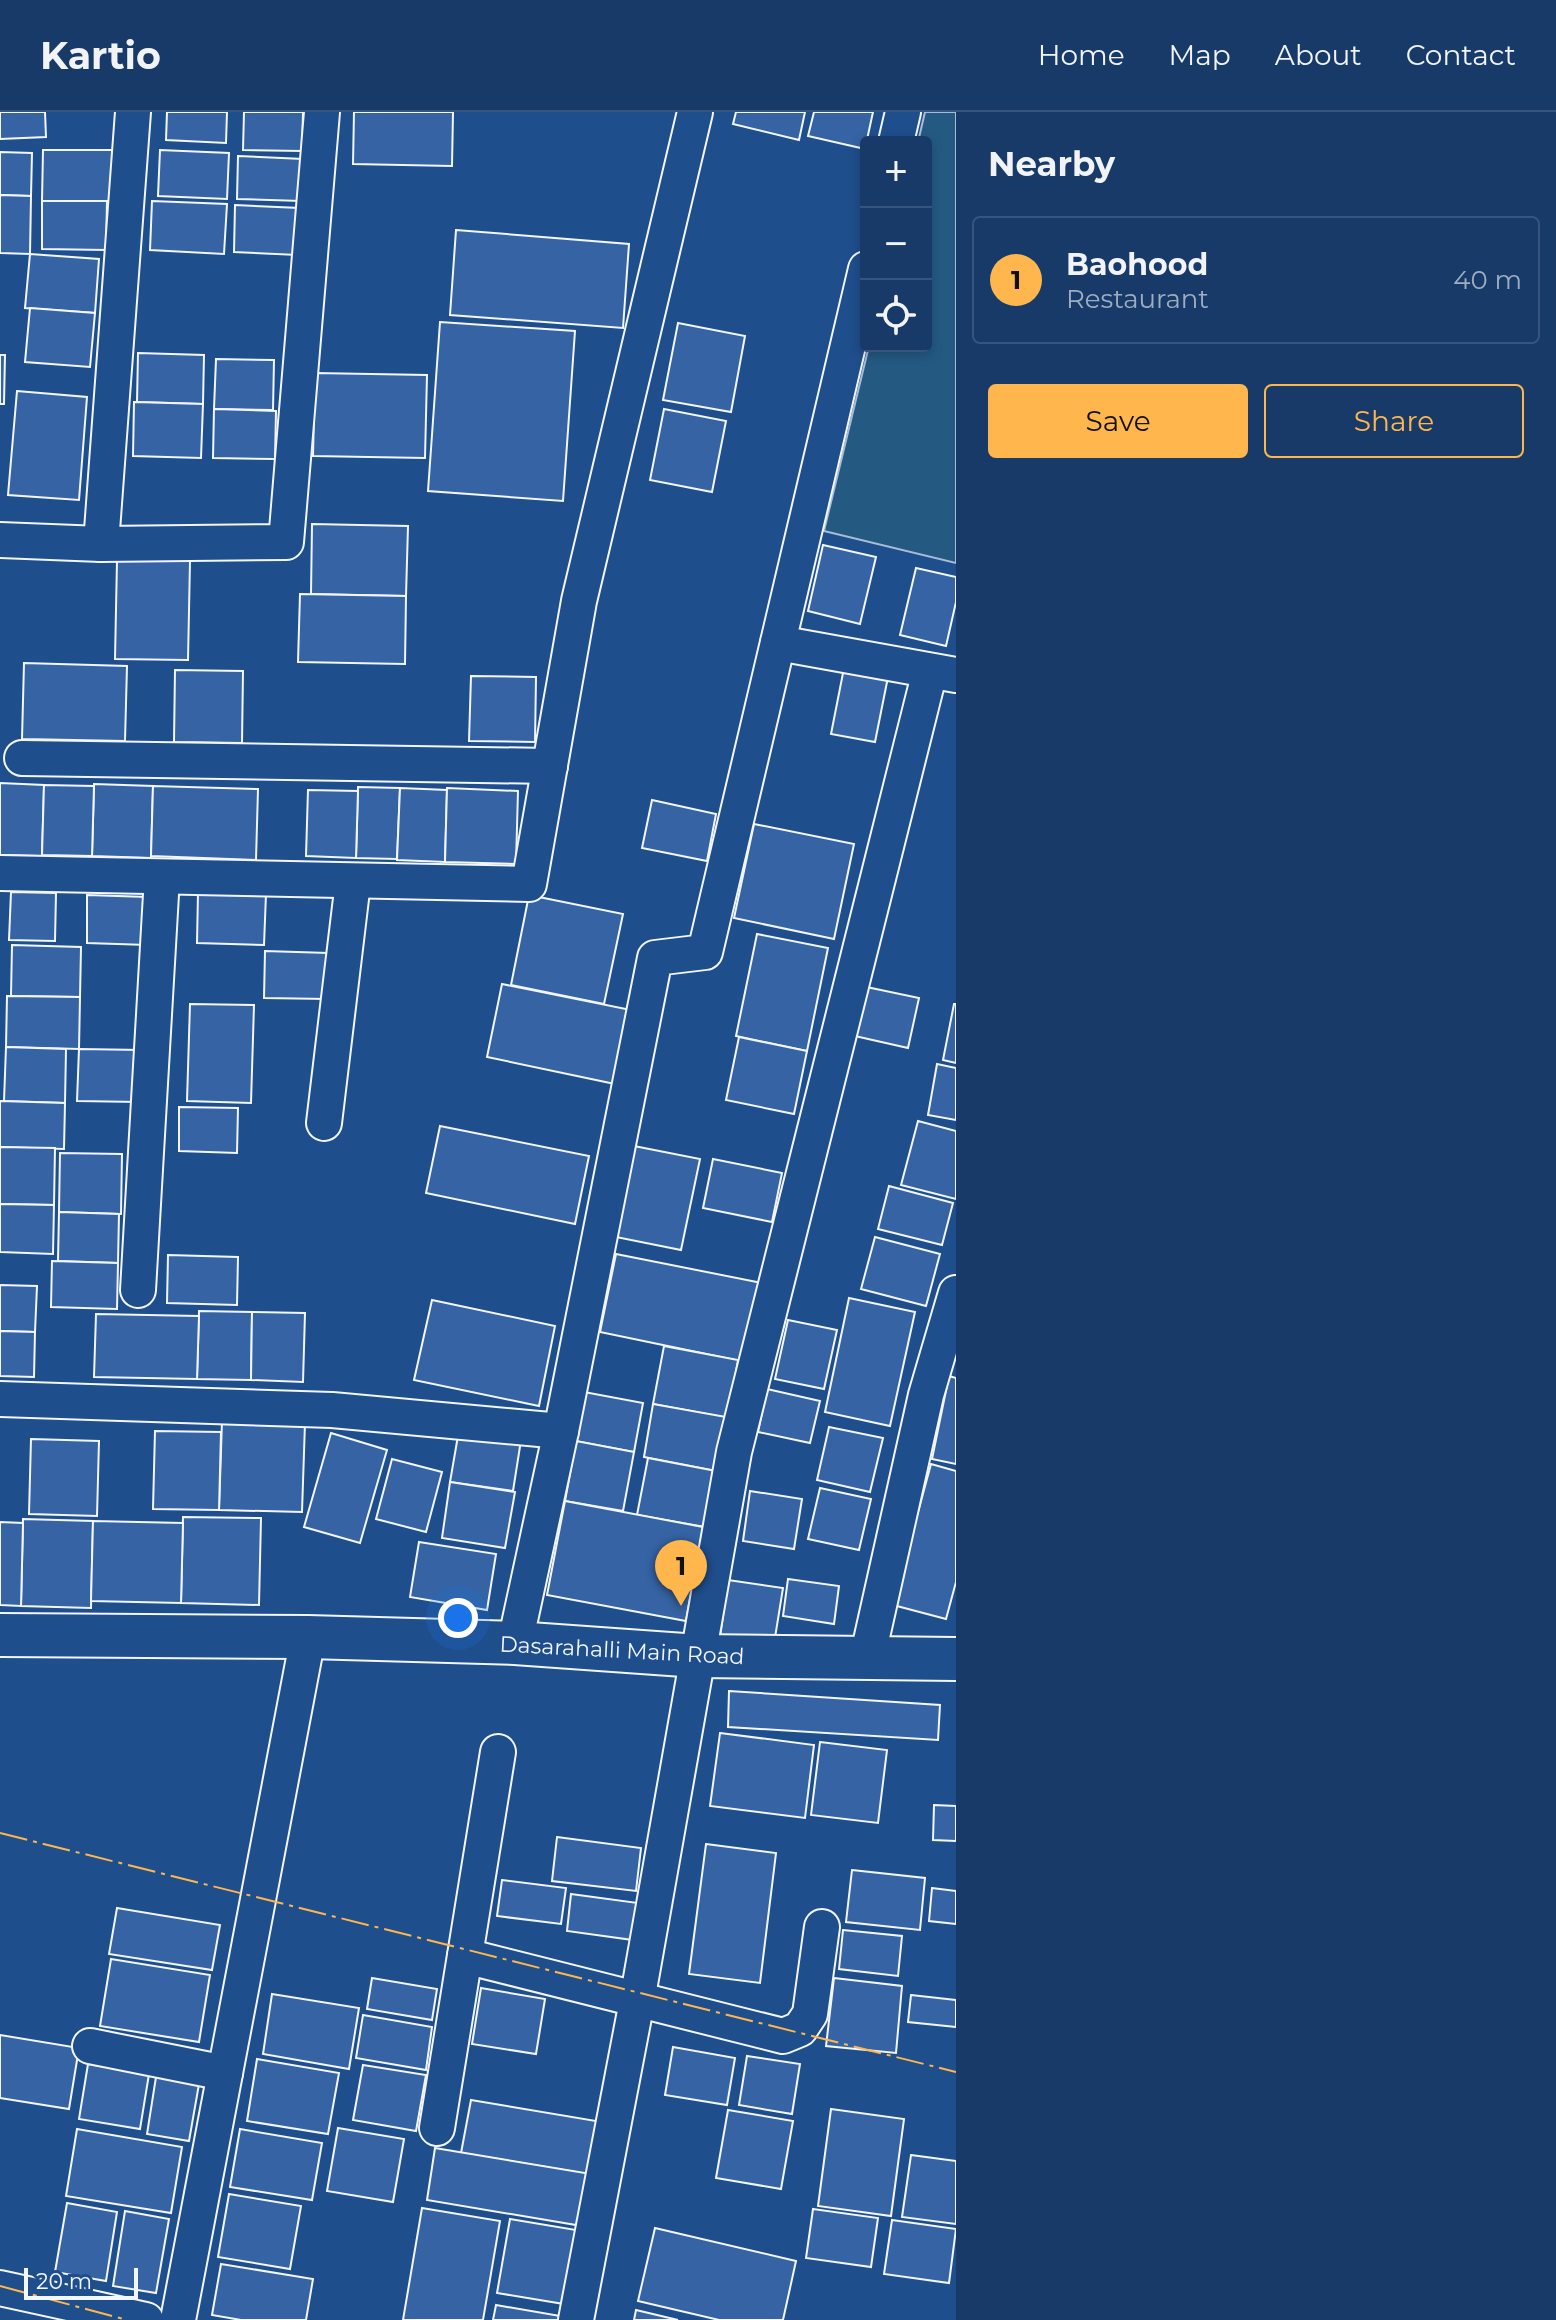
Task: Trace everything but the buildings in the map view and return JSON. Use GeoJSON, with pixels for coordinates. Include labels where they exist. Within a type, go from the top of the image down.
{"type":"FeatureCollection","features":[{"type":"Feature","properties":{"kind":"street"},"geometry":{"type":"LineString","coordinates":[[101,544],[133,112]]}},
{"type":"Feature","properties":{"kind":"street"},"geometry":{"type":"LineString","coordinates":[[0,540],[101,544],[286,542],[322,112]]}},
{"type":"Feature","properties":{"kind":"street"},"geometry":{"type":"LineString","coordinates":[[0,873],[529,884],[579,601],[695,112]]}},
{"type":"Feature","properties":{"kind":"street"},"geometry":{"type":"LineString","coordinates":[[897,136],[903,112]]}},
{"type":"Feature","properties":{"kind":"street"},"geometry":{"type":"LineString","coordinates":[[515,1643],[561,1431],[655,958],[705,952],[863,280]]}},
{"type":"Feature","properties":{"kind":"street"},"geometry":{"type":"LineString","coordinates":[[576,2320],[637,2001],[734,1452],[943,673],[778,643]]}},
{"type":"Feature","properties":{"kind":"street"},"geometry":{"type":"LineString","coordinates":[[22,758],[550,766]]}},
{"type":"Feature","properties":{"kind":"street"},"geometry":{"type":"LineString","coordinates":[[138,1290],[162,877]]}},
{"type":"Feature","properties":{"kind":"street"},"geometry":{"type":"LineString","coordinates":[[324,1123],[353,882]]}},
{"type":"Feature","properties":{"kind":"street"},"geometry":{"type":"LineString","coordinates":[[867,1659],[926,1395],[956,1293]]}},
{"type":"Feature","properties":{"kind":"street"},"geometry":{"type":"LineString","coordinates":[[0,1399],[332,1410],[561,1431]]}},
{"type":"Feature","properties":{"kind":"street","name":"Dasarahalli Main Road"},"geometry":{"type":"LineString","coordinates":[[0,1635],[308,1637],[515,1643],[698,1656],[956,1659]]}},
{"type":"Feature","properties":{"kind":"street"},"geometry":{"type":"LineString","coordinates":[[178,2320],[308,1637]]}},
{"type":"Feature","properties":{"kind":"street"},"geometry":{"type":"LineString","coordinates":[[437,2128],[498,1752]]}},
{"type":"Feature","properties":{"kind":"street"},"geometry":{"type":"LineString","coordinates":[[465,1956],[783,2036],[800,2029],[810,2014],[822,1927]]}},
{"type":"Feature","properties":{"kind":"street"},"geometry":{"type":"LineString","coordinates":[[90,2046],[225,2073]]}},
{"type":"Feature","properties":{"kind":"street"},"geometry":{"type":"LineString","coordinates":[[0,2288],[146,2320]]}},
{"type":"Feature","properties":{"kind":"shaded area"},"geometry":{"type":"Polygon","coordinates":[[[925,112],[956,112],[956,563],[824,531],[868,352],[932,352],[932,136],[919,136],[925,112]]]}},
{"type":"Feature","properties":{"kind":"power"},"geometry":{"type":"LineString","coordinates":[[0,1833],[956,2072]]}},
{"type":"Feature","properties":{"kind":"power"},"geometry":{"type":"LineString","coordinates":[[0,2286],[127,2320]]}},
{"type":"Feature","properties":{"kind":"place","name":"Baohood"},"geometry":{"type":"Point","coordinates":[681,1606]}}]}
